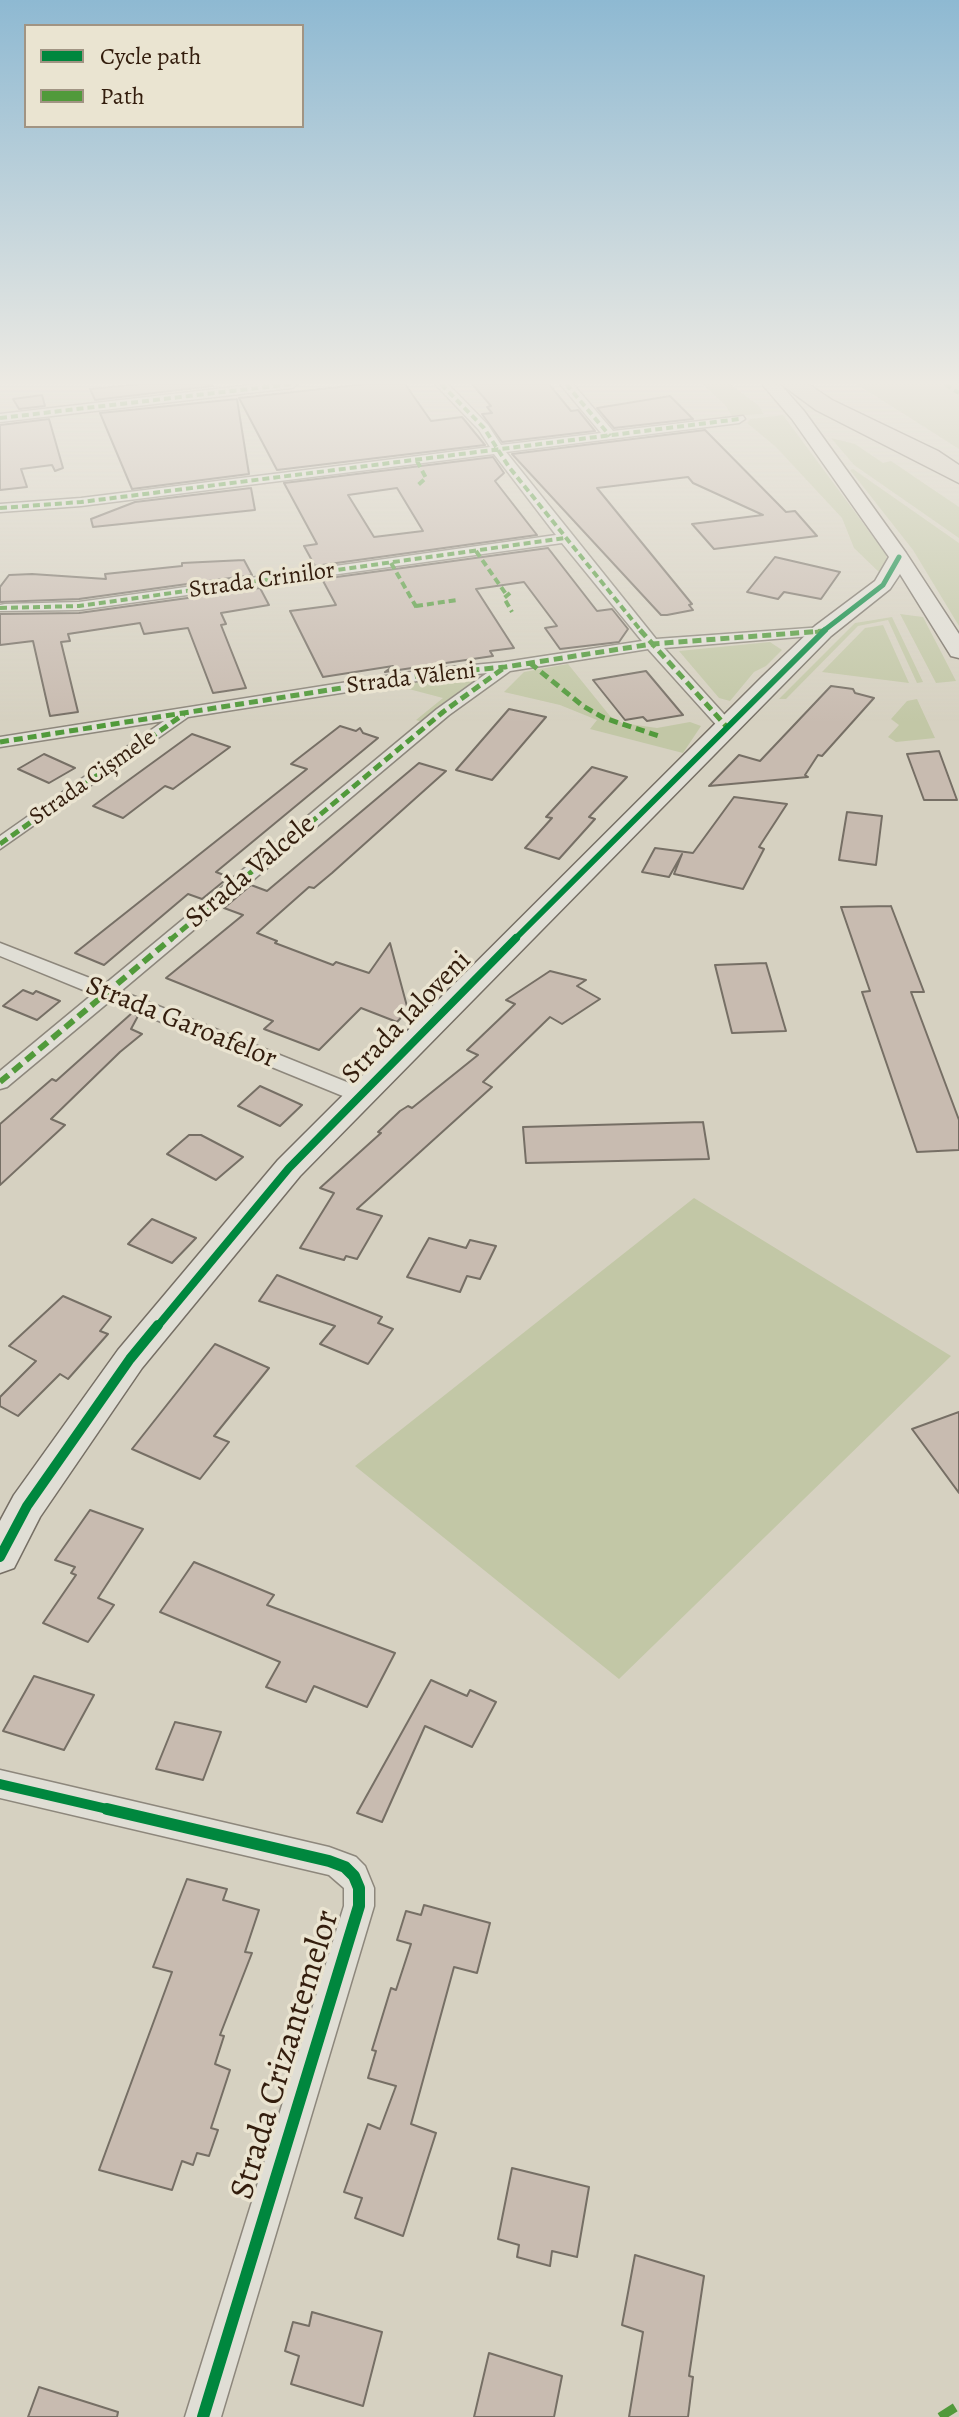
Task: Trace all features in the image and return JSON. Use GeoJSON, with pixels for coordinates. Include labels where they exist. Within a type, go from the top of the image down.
{"type":"FeatureCollection","features":[{"type":"Feature","properties":{"kind":"street"},"geometry":{"type":"LineString","coordinates":[[0,508],[124,497]]}},
{"type":"Feature","properties":{"kind":"street"},"geometry":{"type":"LineString","coordinates":[[534,497],[652,644],[726,726]]}},
{"type":"Feature","properties":{"kind":"street"},"geometry":{"type":"LineString","coordinates":[[856,497],[959,651]]}},
{"type":"Feature","properties":{"kind":"street","name":"Strada Crinilor"},"geometry":{"type":"LineString","coordinates":[[5,608],[79,606],[565,538]]}},
{"type":"Feature","properties":{"kind":"street","name":"Strada Ialoveni"},"geometry":{"type":"LineString","coordinates":[[0,1557],[33,1497],[130,1359],[289,1168],[726,726],[823,631],[883,585],[899,557]]}},
{"type":"Feature","properties":{"kind":"street","name":"Strada Văleni"},"geometry":{"type":"LineString","coordinates":[[0,742],[430,674],[505,667],[652,644],[823,631]]}},
{"type":"Feature","properties":{"kind":"street","name":"Strada Vâlcele"},"geometry":{"type":"LineString","coordinates":[[0,1082],[443,712],[505,667]]}},
{"type":"Feature","properties":{"kind":"street","name":"Strada Cișmele"},"geometry":{"type":"LineString","coordinates":[[0,844],[187,711]]}},
{"type":"Feature","properties":{"kind":"street","name":"Strada Garoafelor"},"geometry":{"type":"LineString","coordinates":[[0,949],[362,1096]]}},
{"type":"Feature","properties":{"kind":"street","name":"Strada Crizantemelor"},"geometry":{"type":"LineString","coordinates":[[0,1784],[329,1861],[345,1867],[354,1876],[359,1888],[359,1906],[203,2417]]}},
{"type":"Feature","properties":{"kind":"green space"},"geometry":{"type":"Polygon","coordinates":[[[822,497],[844,497],[886,554],[888,564],[883,576],[854,548],[842,518],[822,497]]]}},
{"type":"Feature","properties":{"kind":"green space"},"geometry":{"type":"Polygon","coordinates":[[[871,497],[893,497],[959,543],[959,626],[913,550],[871,497]]]}},
{"type":"Feature","properties":{"kind":"green space"},"geometry":{"type":"Polygon","coordinates":[[[900,497],[944,497],[959,507],[959,538],[900,497]]]}},
{"type":"Feature","properties":{"kind":"green space"},"geometry":{"type":"Polygon","coordinates":[[[900,614],[923,617],[956,681],[936,683],[900,614]]]}},
{"type":"Feature","properties":{"kind":"green space"},"geometry":{"type":"Polygon","coordinates":[[[892,617],[923,682],[917,683],[888,620],[858,626],[786,699],[779,699],[855,623],[892,617]]]}},
{"type":"Feature","properties":{"kind":"green space"},"geometry":{"type":"Polygon","coordinates":[[[883,625],[909,683],[822,672],[865,628],[883,625]]]}},
{"type":"Feature","properties":{"kind":"green space"},"geometry":{"type":"Polygon","coordinates":[[[770,642],[782,650],[766,666],[754,672],[730,701],[719,698],[679,651],[770,642]]]}},
{"type":"Feature","properties":{"kind":"green space"},"geometry":{"type":"Polygon","coordinates":[[[568,664],[610,716],[622,723],[657,728],[690,722],[701,726],[683,753],[590,729],[597,720],[560,705],[504,692],[524,672],[568,664]]]}},
{"type":"Feature","properties":{"kind":"green space"},"geometry":{"type":"Polygon","coordinates":[[[457,675],[477,680],[422,722],[416,720],[443,698],[401,687],[409,681],[457,675]]]}},
{"type":"Feature","properties":{"kind":"green space"},"geometry":{"type":"Polygon","coordinates":[[[917,699],[935,738],[896,742],[888,737],[899,725],[891,719],[907,701],[917,699]]]}},
{"type":"Feature","properties":{"kind":"green space"},"geometry":{"type":"Polygon","coordinates":[[[694,1198],[951,1356],[619,1679],[355,1466],[694,1198]]]}},
{"type":"Feature","properties":{"kind":"building"},"geometry":{"type":"Polygon","coordinates":[[[178,497],[253,497],[255,510],[93,527],[91,519],[135,502],[178,497]]]}},
{"type":"Feature","properties":{"kind":"building"},"geometry":{"type":"Polygon","coordinates":[[[291,497],[349,497],[374,537],[423,531],[402,497],[507,497],[537,535],[315,566],[304,546],[317,544],[291,497]]]}},
{"type":"Feature","properties":{"kind":"building"},"geometry":{"type":"Polygon","coordinates":[[[552,497],[604,497],[692,604],[689,605],[693,610],[661,615],[552,497]]]}},
{"type":"Feature","properties":{"kind":"building"},"geometry":{"type":"Polygon","coordinates":[[[723,497],[771,497],[786,512],[795,511],[817,536],[714,549],[692,524],[763,515],[723,497]]]}},
{"type":"Feature","properties":{"kind":"building"},"geometry":{"type":"Polygon","coordinates":[[[548,548],[597,611],[612,609],[628,629],[619,642],[560,649],[545,628],[557,626],[524,582],[476,589],[514,648],[490,651],[493,656],[385,672],[393,666],[323,677],[290,611],[336,605],[322,579],[548,548]]]}},
{"type":"Feature","properties":{"kind":"building"},"geometry":{"type":"Polygon","coordinates":[[[775,557],[840,572],[821,599],[784,592],[778,599],[747,592],[775,557]]]}},
{"type":"Feature","properties":{"kind":"building"},"geometry":{"type":"Polygon","coordinates":[[[244,560],[252,575],[79,599],[0,602],[0,587],[9,575],[106,579],[105,574],[182,566],[182,563],[244,560]]]}},
{"type":"Feature","properties":{"kind":"building"},"geometry":{"type":"Polygon","coordinates":[[[260,588],[269,605],[221,613],[226,624],[221,625],[246,688],[213,693],[188,628],[144,634],[140,623],[68,634],[70,641],[61,642],[78,712],[50,716],[33,641],[0,645],[0,614],[79,613],[260,588]]]}},
{"type":"Feature","properties":{"kind":"building"},"geometry":{"type":"Polygon","coordinates":[[[646,671],[683,715],[647,721],[643,717],[625,720],[593,680],[646,671]]]}},
{"type":"Feature","properties":{"kind":"building"},"geometry":{"type":"Polygon","coordinates":[[[831,686],[853,689],[855,693],[874,698],[822,756],[818,755],[805,775],[808,777],[709,786],[739,755],[760,761],[831,686]]]}},
{"type":"Feature","properties":{"kind":"building"},"geometry":{"type":"Polygon","coordinates":[[[509,709],[546,717],[492,780],[456,770],[509,709]]]}},
{"type":"Feature","properties":{"kind":"building"},"geometry":{"type":"Polygon","coordinates":[[[340,726],[356,731],[360,728],[363,733],[378,738],[216,872],[229,877],[202,899],[188,894],[104,965],[75,953],[307,769],[291,764],[340,726]]]}},
{"type":"Feature","properties":{"kind":"building"},"geometry":{"type":"Polygon","coordinates":[[[192,734],[230,747],[173,789],[165,786],[123,818],[93,806],[192,734]]]}},
{"type":"Feature","properties":{"kind":"building"},"geometry":{"type":"Polygon","coordinates":[[[939,751],[957,800],[924,800],[907,754],[939,751]]]}},
{"type":"Feature","properties":{"kind":"building"},"geometry":{"type":"Polygon","coordinates":[[[44,754],[75,768],[49,783],[18,769],[44,754]]]}},
{"type":"Feature","properties":{"kind":"building"},"geometry":{"type":"Polygon","coordinates":[[[419,763],[446,771],[332,873],[314,888],[309,887],[257,933],[333,965],[336,962],[369,973],[390,943],[408,1010],[397,1022],[361,1008],[319,1050],[264,1029],[273,1021],[166,978],[243,915],[224,908],[251,885],[267,891],[419,763]]]}},
{"type":"Feature","properties":{"kind":"building"},"geometry":{"type":"Polygon","coordinates":[[[592,767],[627,777],[589,817],[595,819],[559,859],[525,848],[552,818],[546,817],[592,767]]]}},
{"type":"Feature","properties":{"kind":"building"},"geometry":{"type":"Polygon","coordinates":[[[734,797],[787,804],[759,847],[764,849],[743,889],[674,874],[682,854],[669,877],[642,872],[655,848],[693,853],[734,797]]]}},
{"type":"Feature","properties":{"kind":"building"},"geometry":{"type":"Polygon","coordinates":[[[847,812],[882,816],[876,865],[839,860],[847,812]]]}},
{"type":"Feature","properties":{"kind":"building"},"geometry":{"type":"Polygon","coordinates":[[[891,906],[924,992],[911,992],[959,1120],[959,1150],[917,1152],[862,992],[870,991],[841,907],[891,906]]]}},
{"type":"Feature","properties":{"kind":"building"},"geometry":{"type":"Polygon","coordinates":[[[766,963],[786,1031],[732,1033],[715,965],[766,963]]]}},
{"type":"Feature","properties":{"kind":"building"},"geometry":{"type":"Polygon","coordinates":[[[550,971],[586,980],[577,986],[600,999],[562,1024],[550,1017],[483,1082],[492,1087],[357,1209],[382,1216],[357,1259],[346,1256],[344,1260],[300,1248],[334,1193],[320,1188],[381,1133],[378,1132],[400,1111],[408,1106],[412,1108],[478,1055],[467,1050],[515,1004],[506,1000],[550,971]]]}},
{"type":"Feature","properties":{"kind":"building"},"geometry":{"type":"Polygon","coordinates":[[[23,990],[33,994],[36,991],[60,1001],[37,1020],[3,1006],[23,990]]]}},
{"type":"Feature","properties":{"kind":"building"},"geometry":{"type":"Polygon","coordinates":[[[132,1013],[138,1016],[131,1029],[142,1034],[51,1119],[65,1125],[0,1185],[0,1124],[52,1079],[56,1081],[132,1013]]]}},
{"type":"Feature","properties":{"kind":"building"},"geometry":{"type":"Polygon","coordinates":[[[260,1086],[302,1105],[280,1126],[238,1106],[260,1086]]]}},
{"type":"Feature","properties":{"kind":"building"},"geometry":{"type":"Polygon","coordinates":[[[703,1122],[709,1159],[526,1163],[523,1127],[703,1122]]]}},
{"type":"Feature","properties":{"kind":"building"},"geometry":{"type":"Polygon","coordinates":[[[189,1135],[201,1135],[243,1157],[216,1180],[167,1154],[189,1135]]]}},
{"type":"Feature","properties":{"kind":"building"},"geometry":{"type":"Polygon","coordinates":[[[152,1219],[196,1238],[172,1263],[128,1244],[152,1219]]]}},
{"type":"Feature","properties":{"kind":"building"},"geometry":{"type":"Polygon","coordinates":[[[429,1238],[466,1248],[470,1240],[496,1246],[480,1279],[467,1276],[460,1292],[407,1277],[429,1238]]]}},
{"type":"Feature","properties":{"kind":"building"},"geometry":{"type":"Polygon","coordinates":[[[277,1275],[382,1317],[378,1323],[393,1329],[368,1364],[320,1344],[335,1326],[259,1301],[277,1275]]]}},
{"type":"Feature","properties":{"kind":"building"},"geometry":{"type":"Polygon","coordinates":[[[63,1296],[111,1317],[100,1331],[108,1334],[68,1379],[60,1374],[18,1416],[0,1406],[0,1397],[36,1361],[9,1346],[63,1296]]]}},
{"type":"Feature","properties":{"kind":"building"},"geometry":{"type":"Polygon","coordinates":[[[215,1344],[269,1368],[214,1436],[229,1442],[200,1479],[132,1449],[215,1344]]]}},
{"type":"Feature","properties":{"kind":"building"},"geometry":{"type":"Polygon","coordinates":[[[959,1412],[959,1493],[912,1429],[959,1412]]]}},
{"type":"Feature","properties":{"kind":"building"},"geometry":{"type":"Polygon","coordinates":[[[90,1510],[143,1529],[98,1598],[114,1605],[88,1642],[43,1623],[76,1575],[71,1573],[75,1567],[55,1560],[90,1510]]]}},
{"type":"Feature","properties":{"kind":"building"},"geometry":{"type":"Polygon","coordinates":[[[194,1562],[274,1595],[267,1605],[395,1653],[367,1707],[314,1686],[306,1702],[266,1687],[280,1662],[160,1612],[194,1562]]]}},
{"type":"Feature","properties":{"kind":"building"},"geometry":{"type":"Polygon","coordinates":[[[34,1676],[94,1695],[64,1750],[3,1731],[34,1676]]]}},
{"type":"Feature","properties":{"kind":"building"},"geometry":{"type":"Polygon","coordinates":[[[431,1680],[467,1696],[470,1690],[496,1702],[472,1747],[425,1726],[382,1822],[357,1813],[431,1680]]]}},
{"type":"Feature","properties":{"kind":"building"},"geometry":{"type":"Polygon","coordinates":[[[175,1722],[221,1732],[203,1780],[156,1769],[175,1722]]]}},
{"type":"Feature","properties":{"kind":"building"},"geometry":{"type":"Polygon","coordinates":[[[187,1879],[227,1889],[223,1900],[259,1910],[245,1952],[252,1953],[220,2035],[224,2036],[215,2064],[230,2070],[211,2128],[218,2130],[209,2156],[197,2153],[193,2165],[182,2161],[172,2190],[99,2170],[172,1972],[153,1967],[187,1879]]]}},
{"type":"Feature","properties":{"kind":"building"},"geometry":{"type":"Polygon","coordinates":[[[424,1905],[490,1923],[477,1973],[454,1967],[411,2124],[436,2133],[403,2236],[355,2218],[362,2198],[344,2192],[368,2124],[380,2129],[396,2086],[368,2078],[376,2051],[372,2050],[391,1988],[396,1990],[411,1944],[397,1940],[406,1911],[421,1915],[424,1905]]]}},
{"type":"Feature","properties":{"kind":"building"},"geometry":{"type":"Polygon","coordinates":[[[512,2168],[589,2187],[577,2257],[552,2251],[550,2266],[517,2257],[519,2245],[498,2239],[512,2168]]]}},
{"type":"Feature","properties":{"kind":"building"},"geometry":{"type":"Polygon","coordinates":[[[635,2255],[704,2276],[689,2376],[693,2377],[688,2417],[629,2417],[643,2332],[622,2325],[635,2255]]]}},
{"type":"Feature","properties":{"kind":"building"},"geometry":{"type":"Polygon","coordinates":[[[312,2312],[382,2332],[363,2406],[291,2384],[299,2356],[285,2351],[293,2322],[309,2326],[312,2312]]]}},
{"type":"Feature","properties":{"kind":"building"},"geometry":{"type":"Polygon","coordinates":[[[489,2353],[562,2376],[554,2417],[474,2417],[489,2353]]]}},
{"type":"Feature","properties":{"kind":"building"},"geometry":{"type":"Polygon","coordinates":[[[39,2387],[118,2412],[117,2417],[28,2417],[39,2387]]]}},
{"type":"Feature","properties":{"kind":"marked path"},"geometry":{"type":"LineString","coordinates":[[0,508],[122,497]]}},
{"type":"Feature","properties":{"kind":"marked path"},"geometry":{"type":"LineString","coordinates":[[532,497],[652,644],[726,726]]}},
{"type":"Feature","properties":{"kind":"marked path"},"geometry":{"type":"LineString","coordinates":[[0,608],[79,606],[565,538]]}},
{"type":"Feature","properties":{"kind":"marked path"},"geometry":{"type":"LineString","coordinates":[[476,551],[506,594]]}},
{"type":"Feature","properties":{"kind":"marked path"},"geometry":{"type":"LineString","coordinates":[[391,563],[418,610]]}},
{"type":"Feature","properties":{"kind":"marked path"},"geometry":{"type":"LineString","coordinates":[[510,593],[504,598],[512,612]]}},
{"type":"Feature","properties":{"kind":"marked path"},"geometry":{"type":"LineString","coordinates":[[416,606],[457,600]]}},
{"type":"Feature","properties":{"kind":"marked path"},"geometry":{"type":"LineString","coordinates":[[0,742],[430,674],[505,667],[652,644],[823,631]]}},
{"type":"Feature","properties":{"kind":"marked path"},"geometry":{"type":"LineString","coordinates":[[530,663],[583,706],[604,718],[659,736]]}},
{"type":"Feature","properties":{"kind":"marked path"},"geometry":{"type":"LineString","coordinates":[[0,1082],[443,712],[505,667]]}},
{"type":"Feature","properties":{"kind":"marked path"},"geometry":{"type":"LineString","coordinates":[[0,844],[184,714]]}},
{"type":"Feature","properties":{"kind":"marked path"},"geometry":{"type":"LineString","coordinates":[[940,2417],[959,2405]]}},
{"type":"Feature","properties":{"kind":"cycle path"},"geometry":{"type":"LineString","coordinates":[[0,1557],[27,1506],[130,1359],[289,1168],[770,682],[823,631],[883,585],[899,557]]}},
{"type":"Feature","properties":{"kind":"cycle path"},"geometry":{"type":"LineString","coordinates":[[0,1784],[329,1861],[345,1867],[354,1876],[359,1888],[359,1906],[203,2417]]}}]}
